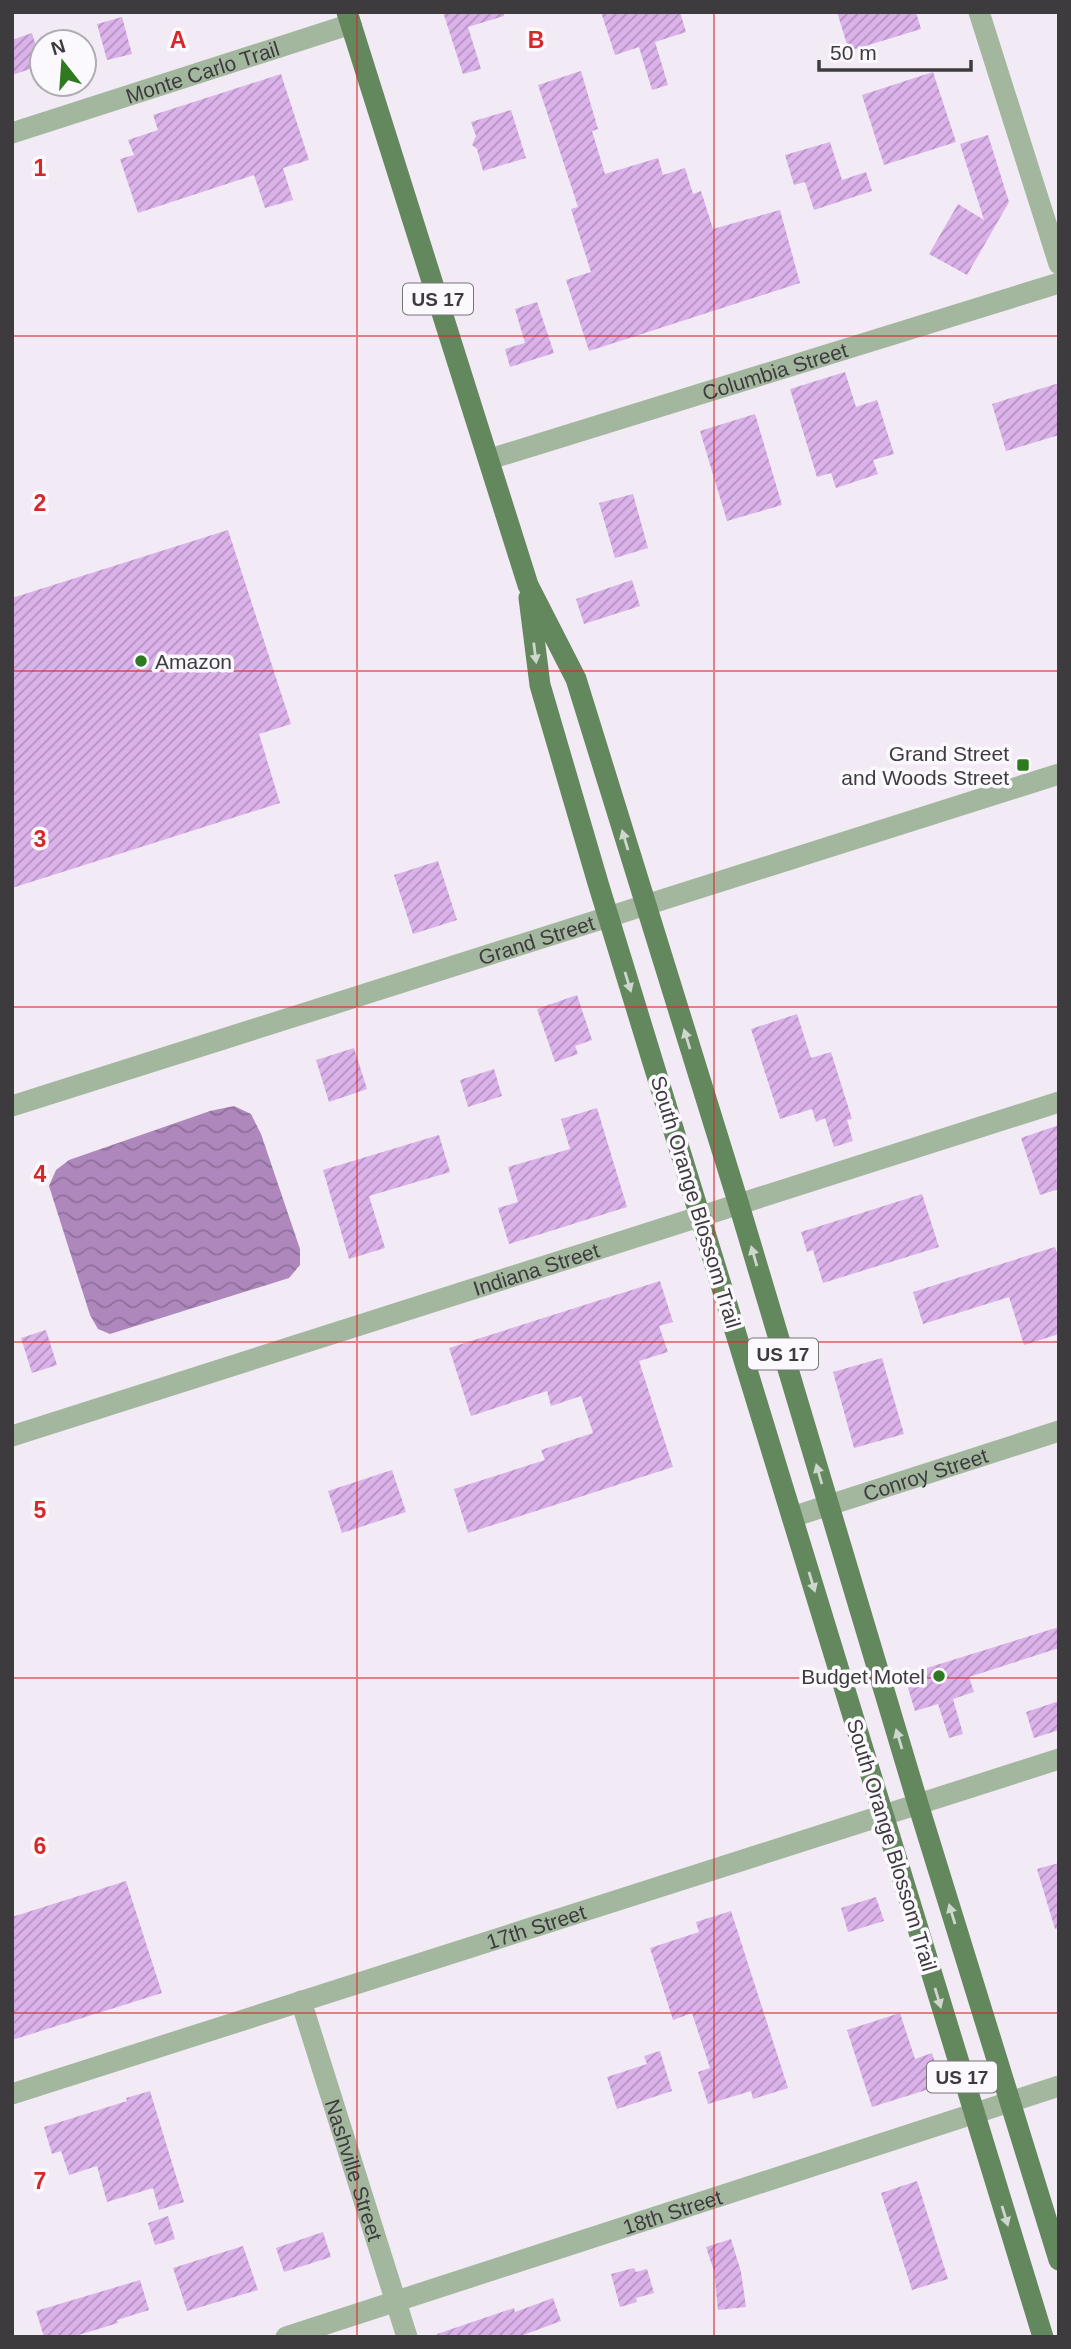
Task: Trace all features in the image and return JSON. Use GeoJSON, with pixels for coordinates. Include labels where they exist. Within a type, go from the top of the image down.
{"type":"FeatureCollection","features":[{"type":"Feature","properties":{"kind":"main road","name":"South Orange Blossom Trail"},"geometry":{"type":"LineString","coordinates":[[349,18],[528,585],[540,685],[608,917],[1043,2337]]}},
{"type":"Feature","properties":{"kind":"main road","name":"South Orange Blossom Trail"},"geometry":{"type":"LineString","coordinates":[[528,585],[576,679],[739,1205],[918,1804],[1059,2260]]}},
{"type":"Feature","properties":{"kind":"street"},"geometry":{"type":"LineString","coordinates":[[979,12],[1059,264]]}},
{"type":"Feature","properties":{"kind":"street","name":"Monte Carlo Trail"},"geometry":{"type":"LineString","coordinates":[[12,133],[349,18]]}},
{"type":"Feature","properties":{"kind":"street","name":"Columbia Street"},"geometry":{"type":"LineString","coordinates":[[490,459],[1059,283]]}},
{"type":"Feature","properties":{"kind":"street","name":"Grand Street"},"geometry":{"type":"LineString","coordinates":[[12,1106],[1059,774]]}},
{"type":"Feature","properties":{"kind":"street","name":"Indiana Street"},"geometry":{"type":"LineString","coordinates":[[12,1436],[1059,1102]]}},
{"type":"Feature","properties":{"kind":"street","name":"Conroy Street"},"geometry":{"type":"LineString","coordinates":[[792,1517],[1059,1431]]}},
{"type":"Feature","properties":{"kind":"street","name":"17th Street"},"geometry":{"type":"LineString","coordinates":[[12,2094],[1059,1759]]}},
{"type":"Feature","properties":{"kind":"street","name":"Nashville Street"},"geometry":{"type":"LineString","coordinates":[[301,2001],[407,2337]]}},
{"type":"Feature","properties":{"kind":"street","name":"18th Street"},"geometry":{"type":"LineString","coordinates":[[286,2337],[1059,2086]]}},
{"type":"Feature","properties":{"kind":"water"},"geometry":{"type":"Polygon","coordinates":[[[234,1106],[251,1114],[261,1134],[300,1249],[300,1265],[289,1278],[110,1334],[98,1329],[90,1315],[49,1186],[56,1170],[69,1160],[210,1111],[234,1106]]]}},
{"type":"Feature","properties":{"kind":"building"},"geometry":{"type":"Polygon","coordinates":[[[443,12],[504,12],[504,16],[468,27],[481,69],[463,74],[443,12]]]}},
{"type":"Feature","properties":{"kind":"building"},"geometry":{"type":"Polygon","coordinates":[[[601,12],[680,12],[686,32],[655,42],[668,85],[652,90],[639,47],[615,55],[601,12]]]}},
{"type":"Feature","properties":{"kind":"building"},"geometry":{"type":"Polygon","coordinates":[[[837,12],[916,12],[921,29],[849,51],[837,12]]]}},
{"type":"Feature","properties":{"kind":"building"},"geometry":{"type":"Polygon","coordinates":[[[122,17],[132,54],[107,60],[97,24],[122,17]]]}},
{"type":"Feature","properties":{"kind":"building"},"geometry":{"type":"Polygon","coordinates":[[[28,34],[28,70],[12,75],[12,40],[28,34]]]}},
{"type":"Feature","properties":{"kind":"building"},"geometry":{"type":"Polygon","coordinates":[[[581,71],[598,129],[592,131],[605,174],[658,158],[663,175],[685,168],[693,194],[701,191],[713,229],[780,210],[800,283],[589,351],[566,280],[591,272],[571,209],[578,207],[538,85],[581,71]]]}},
{"type":"Feature","properties":{"kind":"building"},"geometry":{"type":"Polygon","coordinates":[[[933,72],[956,142],[884,165],[862,95],[933,72]]]}},
{"type":"Feature","properties":{"kind":"building"},"geometry":{"type":"Polygon","coordinates":[[[281,74],[309,160],[283,168],[293,200],[265,208],[254,175],[138,213],[120,159],[134,155],[128,140],[158,130],[153,115],[281,74]]]}},
{"type":"Feature","properties":{"kind":"building"},"geometry":{"type":"Polygon","coordinates":[[[511,110],[526,158],[483,171],[477,149],[472,145],[476,136],[471,122],[511,110]]]}},
{"type":"Feature","properties":{"kind":"building"},"geometry":{"type":"Polygon","coordinates":[[[988,135],[1009,202],[967,275],[929,254],[958,204],[984,220],[960,144],[988,135]]]}},
{"type":"Feature","properties":{"kind":"building"},"geometry":{"type":"Polygon","coordinates":[[[830,142],[842,180],[866,172],[872,191],[814,210],[805,182],[794,185],[785,155],[830,142]]]}},
{"type":"Feature","properties":{"kind":"building"},"geometry":{"type":"Polygon","coordinates":[[[537,302],[554,353],[510,367],[505,349],[525,343],[515,309],[537,302]]]}},
{"type":"Feature","properties":{"kind":"building"},"geometry":{"type":"Polygon","coordinates":[[[845,372],[856,407],[877,400],[894,454],[873,460],[878,474],[836,488],[831,473],[817,477],[790,389],[845,372]]]}},
{"type":"Feature","properties":{"kind":"building"},"geometry":{"type":"Polygon","coordinates":[[[1059,383],[1059,435],[1006,451],[992,404],[1059,383]]]}},
{"type":"Feature","properties":{"kind":"building"},"geometry":{"type":"Polygon","coordinates":[[[755,414],[782,505],[727,521],[700,431],[755,414]]]}},
{"type":"Feature","properties":{"kind":"building"},"geometry":{"type":"Polygon","coordinates":[[[633,494],[648,548],[615,558],[599,503],[633,494]]]}},
{"type":"Feature","properties":{"kind":"building","name":"Amazon"},"geometry":{"type":"Polygon","coordinates":[[[228,530],[291,724],[259,734],[280,803],[12,888],[12,598],[228,530]]]}},
{"type":"Feature","properties":{"kind":"building"},"geometry":{"type":"Polygon","coordinates":[[[632,580],[640,606],[584,624],[576,599],[632,580]]]}},
{"type":"Feature","properties":{"kind":"building"},"geometry":{"type":"Polygon","coordinates":[[[438,861],[457,920],[413,934],[394,875],[438,861]]]}},
{"type":"Feature","properties":{"kind":"building"},"geometry":{"type":"Polygon","coordinates":[[[577,995],[592,1040],[575,1046],[578,1054],[555,1062],[537,1009],[577,995]]]}},
{"type":"Feature","properties":{"kind":"building"},"geometry":{"type":"Polygon","coordinates":[[[797,1014],[811,1058],[831,1052],[852,1119],[847,1120],[853,1141],[834,1147],[825,1118],[816,1122],[812,1109],[780,1119],[751,1029],[797,1014]]]}},
{"type":"Feature","properties":{"kind":"building"},"geometry":{"type":"Polygon","coordinates":[[[354,1048],[367,1089],[329,1102],[316,1060],[354,1048]]]}},
{"type":"Feature","properties":{"kind":"building"},"geometry":{"type":"Polygon","coordinates":[[[494,1069],[502,1096],[468,1107],[460,1080],[494,1069]]]}},
{"type":"Feature","properties":{"kind":"building"},"geometry":{"type":"Polygon","coordinates":[[[597,1108],[627,1207],[509,1244],[498,1208],[518,1202],[508,1167],[570,1149],[561,1119],[597,1108]]]}},
{"type":"Feature","properties":{"kind":"building"},"geometry":{"type":"Polygon","coordinates":[[[1059,1125],[1059,1189],[1040,1195],[1021,1138],[1059,1125]]]}},
{"type":"Feature","properties":{"kind":"building"},"geometry":{"type":"Polygon","coordinates":[[[439,1135],[450,1172],[369,1196],[385,1248],[349,1259],[323,1170],[439,1135]]]}},
{"type":"Feature","properties":{"kind":"building"},"geometry":{"type":"Polygon","coordinates":[[[922,1194],[939,1247],[823,1283],[813,1250],[807,1252],[801,1232],[922,1194]]]}},
{"type":"Feature","properties":{"kind":"building"},"geometry":{"type":"Polygon","coordinates":[[[1055,1247],[1059,1259],[1059,1334],[1024,1345],[1009,1297],[923,1324],[913,1292],[1055,1247]]]}},
{"type":"Feature","properties":{"kind":"building"},"geometry":{"type":"Polygon","coordinates":[[[660,1281],[673,1322],[659,1326],[668,1352],[639,1361],[673,1467],[468,1533],[454,1489],[545,1460],[541,1450],[593,1433],[581,1396],[551,1406],[547,1391],[471,1416],[449,1348],[660,1281]]]}},
{"type":"Feature","properties":{"kind":"building"},"geometry":{"type":"Polygon","coordinates":[[[46,1330],[57,1365],[32,1373],[21,1338],[46,1330]]]}},
{"type":"Feature","properties":{"kind":"building"},"geometry":{"type":"Polygon","coordinates":[[[882,1358],[904,1434],[854,1448],[833,1372],[882,1358]]]}},
{"type":"Feature","properties":{"kind":"building"},"geometry":{"type":"Polygon","coordinates":[[[392,1470],[406,1512],[342,1533],[328,1491],[392,1470]]]}},
{"type":"Feature","properties":{"kind":"building","name":"Budget Motel"},"geometry":{"type":"Polygon","coordinates":[[[1059,1627],[1059,1648],[969,1677],[974,1692],[953,1699],[963,1734],[949,1738],[938,1704],[915,1711],[904,1675],[1059,1627]]]}},
{"type":"Feature","properties":{"kind":"building"},"geometry":{"type":"Polygon","coordinates":[[[1059,1701],[1059,1730],[1034,1738],[1026,1712],[1059,1701]]]}},
{"type":"Feature","properties":{"kind":"building"},"geometry":{"type":"Polygon","coordinates":[[[1059,1863],[1059,1928],[1055,1929],[1037,1869],[1059,1863]]]}},
{"type":"Feature","properties":{"kind":"building"},"geometry":{"type":"Polygon","coordinates":[[[126,1881],[162,1993],[12,2040],[12,1917],[126,1881]]]}},
{"type":"Feature","properties":{"kind":"building"},"geometry":{"type":"Polygon","coordinates":[[[876,1897],[884,1921],[848,1932],[841,1908],[876,1897]]]}},
{"type":"Feature","properties":{"kind":"building"},"geometry":{"type":"Polygon","coordinates":[[[731,1911],[788,2088],[753,2099],[751,2091],[708,2104],[698,2072],[710,2068],[692,2013],[673,2020],[650,1948],[699,1932],[696,1922],[731,1911]]]}},
{"type":"Feature","properties":{"kind":"building"},"geometry":{"type":"Polygon","coordinates":[[[900,2013],[915,2059],[932,2053],[942,2085],[872,2107],[847,2030],[900,2013]]]}},
{"type":"Feature","properties":{"kind":"building"},"geometry":{"type":"Polygon","coordinates":[[[660,2051],[672,2091],[617,2109],[607,2077],[647,2064],[644,2056],[660,2051]]]}},
{"type":"Feature","properties":{"kind":"building"},"geometry":{"type":"Polygon","coordinates":[[[150,2091],[184,2202],[159,2210],[153,2188],[107,2202],[97,2166],[69,2175],[61,2151],[52,2154],[44,2127],[150,2091]]]}},
{"type":"Feature","properties":{"kind":"building"},"geometry":{"type":"Polygon","coordinates":[[[917,2181],[948,2279],[912,2290],[881,2193],[917,2181]]]}},
{"type":"Feature","properties":{"kind":"building"},"geometry":{"type":"Polygon","coordinates":[[[168,2216],[175,2239],[155,2245],[148,2223],[168,2216]]]}},
{"type":"Feature","properties":{"kind":"building"},"geometry":{"type":"Polygon","coordinates":[[[323,2232],[331,2257],[284,2272],[276,2248],[323,2232]]]}},
{"type":"Feature","properties":{"kind":"building"},"geometry":{"type":"Polygon","coordinates":[[[731,2239],[741,2272],[746,2307],[718,2310],[714,2271],[706,2247],[731,2239]]]}},
{"type":"Feature","properties":{"kind":"building"},"geometry":{"type":"Polygon","coordinates":[[[243,2246],[258,2290],[187,2311],[173,2268],[243,2246]]]}},
{"type":"Feature","properties":{"kind":"building"},"geometry":{"type":"Polygon","coordinates":[[[634,2268],[636,2272],[647,2269],[654,2293],[636,2298],[637,2302],[620,2307],[611,2274],[634,2268]]]}},
{"type":"Feature","properties":{"kind":"building"},"geometry":{"type":"Polygon","coordinates":[[[140,2280],[149,2310],[72,2337],[44,2337],[36,2311],[140,2280]]]}},
{"type":"Feature","properties":{"kind":"building"},"geometry":{"type":"Polygon","coordinates":[[[553,2298],[561,2321],[518,2337],[438,2337],[437,2334],[514,2308],[515,2312],[553,2298]]]}},
{"type":"Feature","properties":{"kind":"place","name":"Amazon"},"geometry":{"type":"Point","coordinates":[141,661]}},
{"type":"Feature","properties":{"kind":"place","name":"Grand Street and Woods Street"},"geometry":{"type":"Point","coordinates":[1023,765]}},
{"type":"Feature","properties":{"kind":"place","name":"Budget Motel"},"geometry":{"type":"Point","coordinates":[939,1676]}}]}
